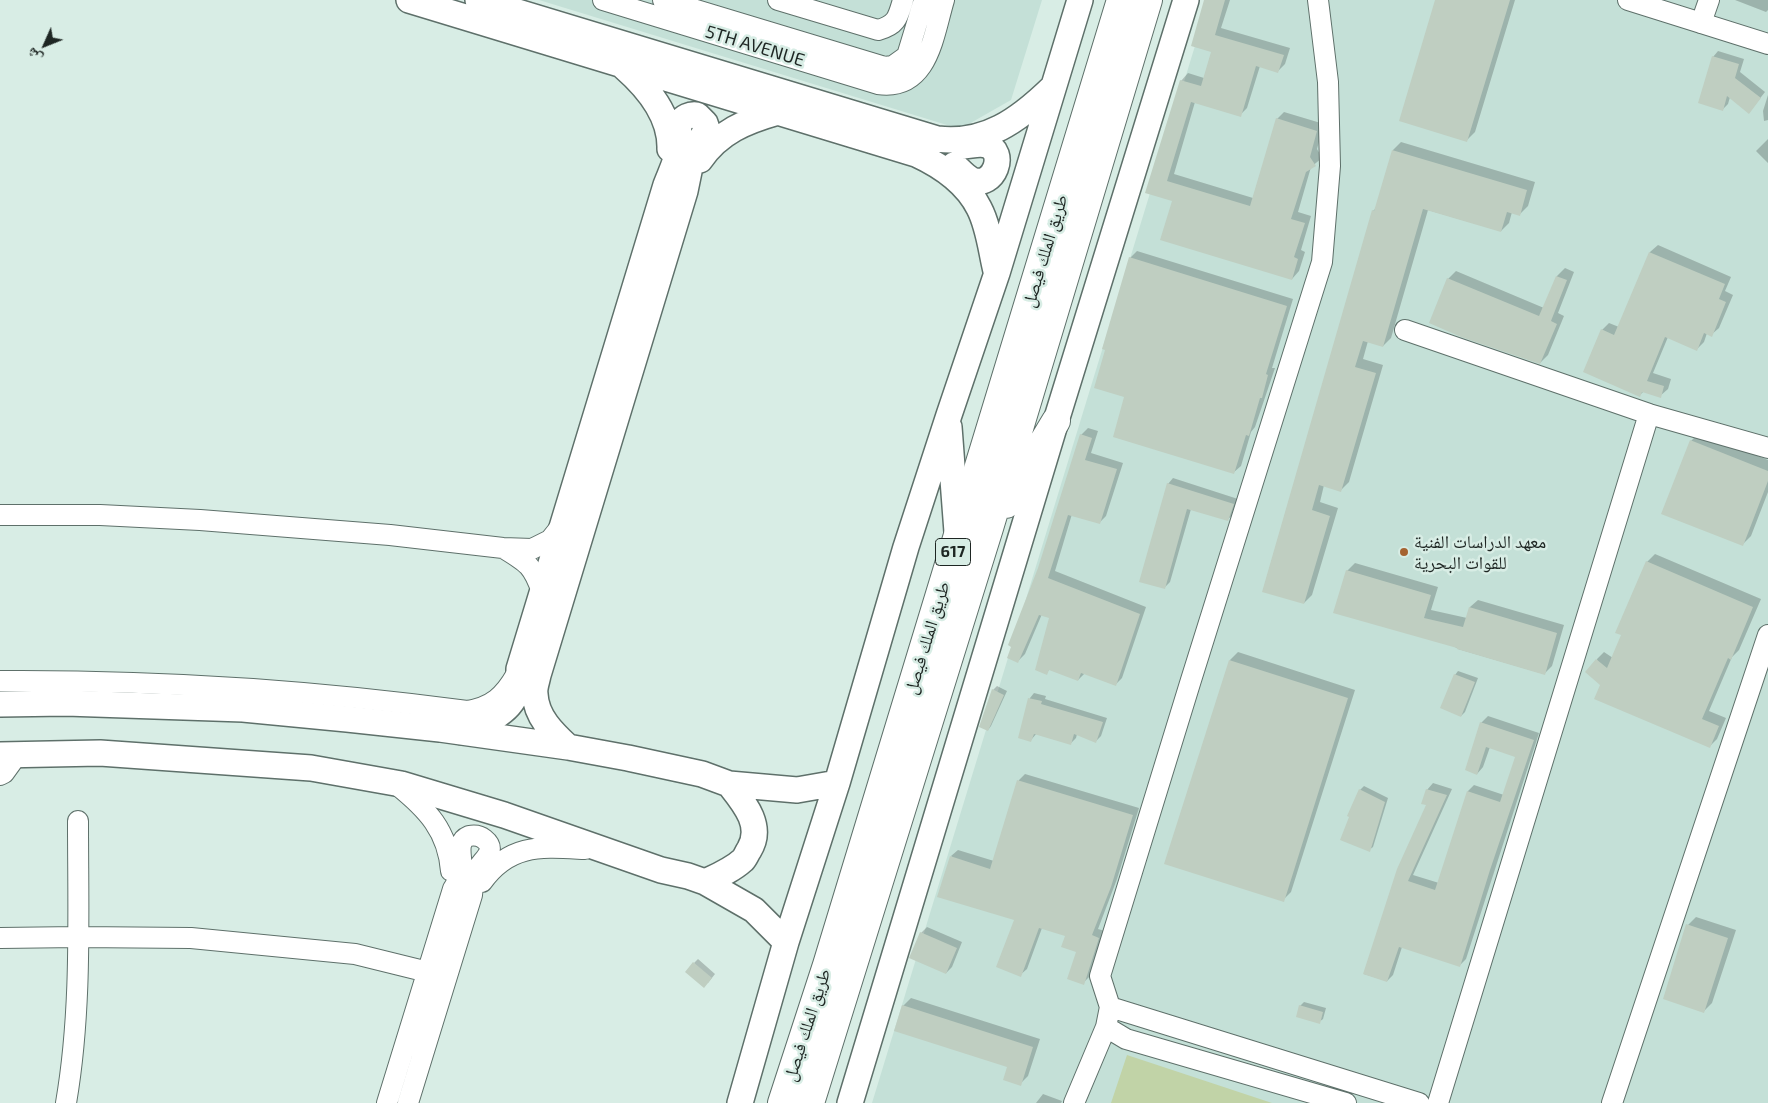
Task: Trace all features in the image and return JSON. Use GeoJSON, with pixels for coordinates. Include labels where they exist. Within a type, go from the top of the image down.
{"type":"FeatureCollection","features":[{"type":"Feature","properties":{"kind":"highway","name":"طريق الملك فيصل"},"geometry":{"type":"LineString","coordinates":[[782,1103],[827,965],[1120,0]]}},
{"type":"Feature","properties":{"kind":"highway","name":"طريق الملك فيصل"},"geometry":{"type":"LineString","coordinates":[[810,1103],[989,528],[1148,0]]}},
{"type":"Feature","properties":{"kind":"highway"},"geometry":{"type":"LineString","coordinates":[[989,528],[1015,490],[1056,421]]}},
{"type":"Feature","properties":{"kind":"main road"},"geometry":{"type":"LineString","coordinates":[[409,0],[778,112],[919,144],[937,139],[953,140],[990,134],[1032,108],[1054,86]]}},
{"type":"Feature","properties":{"kind":"main road"},"geometry":{"type":"LineString","coordinates":[[478,0],[919,144],[935,163],[960,182],[980,209],[997,274]]}},
{"type":"Feature","properties":{"kind":"main road"},"geometry":{"type":"LineString","coordinates":[[740,1103],[786,942],[837,783],[906,547],[948,415],[997,274],[1080,0]]}},
{"type":"Feature","properties":{"kind":"main road"},"geometry":{"type":"LineString","coordinates":[[850,1103],[1056,421],[1186,0]]}},
{"type":"Feature","properties":{"kind":"main road"},"geometry":{"type":"LineString","coordinates":[[568,747],[545,724],[538,710],[534,694],[675,188],[670,155],[670,137],[666,121],[646,89],[620,64]]}},
{"type":"Feature","properties":{"kind":"main road"},"geometry":{"type":"LineString","coordinates":[[461,732],[491,720],[503,712],[518,689],[519,669],[563,524],[675,188],[698,164],[707,149],[728,131],[751,120],[778,112]]}},
{"type":"Feature","properties":{"kind":"main road"},"geometry":{"type":"LineString","coordinates":[[948,415],[957,538]]}},
{"type":"Feature","properties":{"kind":"main road"},"geometry":{"type":"LineString","coordinates":[[0,704],[66,703],[243,709],[461,732],[568,747],[693,772],[729,784],[797,790],[837,783]]}},
{"type":"Feature","properties":{"kind":"main road"},"geometry":{"type":"LineString","coordinates":[[8,755],[100,753],[311,768],[395,783],[504,815],[661,870],[705,882],[754,910],[786,942]]}},
{"type":"Feature","properties":{"kind":"main road"},"geometry":{"type":"LineString","coordinates":[[705,882],[743,860],[755,836],[753,820],[744,802],[729,784]]}},
{"type":"Feature","properties":{"kind":"street","name":"5TH AVENUE"},"geometry":{"type":"LineString","coordinates":[[602,0],[878,84],[890,86],[902,83],[908,79],[916,73],[926,59],[936,1]]}},
{"type":"Feature","properties":{"kind":"street","name":"5TH AVENUE"},"geometry":{"type":"LineString","coordinates":[[663,0],[885,67],[893,66],[907,56],[936,1]]}},
{"type":"Feature","properties":{"kind":"street"},"geometry":{"type":"LineString","coordinates":[[778,0],[878,30],[889,27],[898,18],[903,0]]}},
{"type":"Feature","properties":{"kind":"street"},"geometry":{"type":"LineString","coordinates":[[1074,1103],[1106,1027],[1110,1007],[1100,976],[1322,262],[1330,166],[1328,82],[1318,0]]}},
{"type":"Feature","properties":{"kind":"street"},"geometry":{"type":"LineString","coordinates":[[1628,0],[1768,44]]}},
{"type":"Feature","properties":{"kind":"street"},"geometry":{"type":"LineString","coordinates":[[1701,23],[1709,0]]}},
{"type":"Feature","properties":{"kind":"street"},"geometry":{"type":"LineString","coordinates":[[1405,330],[1649,414],[1768,448]]}},
{"type":"Feature","properties":{"kind":"street"},"geometry":{"type":"LineString","coordinates":[[1438,1103],[1649,414]]}},
{"type":"Feature","properties":{"kind":"street"},"geometry":{"type":"LineString","coordinates":[[0,515],[100,515],[270,524],[440,540],[503,548],[532,549],[550,540],[563,524]]}},
{"type":"Feature","properties":{"kind":"street"},"geometry":{"type":"LineString","coordinates":[[503,548],[526,562],[534,571],[542,592]]}},
{"type":"Feature","properties":{"kind":"street"},"geometry":{"type":"LineString","coordinates":[[1612,1103],[1768,634]]}},
{"type":"Feature","properties":{"kind":"street"},"geometry":{"type":"LineString","coordinates":[[0,681],[64,680],[255,689],[467,711],[481,709],[506,691],[519,669]]}},
{"type":"Feature","properties":{"kind":"street"},"geometry":{"type":"LineString","coordinates":[[0,775],[4,773],[8,755]]}},
{"type":"Feature","properties":{"kind":"street"},"geometry":{"type":"LineString","coordinates":[[395,783],[413,798],[438,826],[446,841],[450,858],[453,889]]}},
{"type":"Feature","properties":{"kind":"street"},"geometry":{"type":"LineString","coordinates":[[66,1103],[70,1080],[78,973],[78,821]]}},
{"type":"Feature","properties":{"kind":"street"},"geometry":{"type":"LineString","coordinates":[[387,1103],[453,889],[461,873],[461,843],[465,838],[472,835],[478,836],[485,840],[489,847],[489,854],[478,868],[472,895],[408,1103]]}},
{"type":"Feature","properties":{"kind":"street"},"geometry":{"type":"LineString","coordinates":[[472,895],[490,871],[509,857],[520,853],[544,847],[605,849]]}},
{"type":"Feature","properties":{"kind":"street"},"geometry":{"type":"LineString","coordinates":[[453,889],[472,895]]}},
{"type":"Feature","properties":{"kind":"street"},"geometry":{"type":"LineString","coordinates":[[0,938],[191,938],[354,954],[447,977]]}},
{"type":"Feature","properties":{"kind":"street"},"geometry":{"type":"LineString","coordinates":[[1110,1007],[1420,1103]]}},
{"type":"Feature","properties":{"kind":"street"},"geometry":{"type":"LineString","coordinates":[[1106,1027],[1126,1039],[1322,1100],[1346,1103]]}},
{"type":"Feature","properties":{"kind":"shaded area"},"geometry":{"type":"Polygon","coordinates":[[[539,0],[1042,0],[1011,100],[960,129],[539,0]]]}},
{"type":"Feature","properties":{"kind":"shaded area","name":"معهد الدراسات الفنية للقوات البحرية"},"geometry":{"type":"Polygon","coordinates":[[[1209,0],[1768,0],[1768,1103],[872,1103],[1209,0]]]}},
{"type":"Feature","properties":{"kind":"green space"},"geometry":{"type":"Polygon","coordinates":[[[1127,1055],[1272,1103],[1111,1103],[1127,1055]]]}},
{"type":"Feature","properties":{"kind":"building"},"geometry":{"type":"Polygon","coordinates":[[[1204,0],[1225,0],[1215,35],[1284,55],[1278,73],[1256,66],[1241,117],[1191,102],[1167,181],[1250,206],[1276,118],[1317,131],[1310,157],[1316,166],[1306,172],[1291,219],[1305,223],[1294,257],[1298,259],[1292,280],[1160,240],[1172,201],[1145,193],[1180,80],[1201,86],[1211,52],[1191,46],[1204,0]]]}},
{"type":"Feature","properties":{"kind":"building"},"geometry":{"type":"Polygon","coordinates":[[[1435,0],[1510,0],[1467,142],[1399,121],[1435,0]]]}},
{"type":"Feature","properties":{"kind":"building"},"geometry":{"type":"Polygon","coordinates":[[[1712,56],[1739,64],[1735,78],[1761,98],[1749,114],[1727,96],[1723,111],[1698,103],[1712,56]]]}},
{"type":"Feature","properties":{"kind":"building"},"geometry":{"type":"Polygon","coordinates":[[[1392,150],[1527,190],[1520,216],[1507,212],[1501,232],[1423,209],[1383,347],[1363,341],[1355,367],[1376,373],[1341,492],[1319,485],[1312,510],[1330,516],[1304,604],[1262,592],[1372,210],[1374,211],[1392,150]]]}},
{"type":"Feature","properties":{"kind":"building"},"geometry":{"type":"Polygon","coordinates":[[[1649,252],[1725,284],[1719,299],[1726,302],[1712,337],[1704,333],[1697,351],[1665,337],[1647,381],[1664,386],[1661,398],[1642,392],[1640,397],[1583,372],[1601,329],[1614,335],[1649,252]]]}},
{"type":"Feature","properties":{"kind":"building"},"geometry":{"type":"Polygon","coordinates":[[[1129,257],[1287,306],[1266,374],[1268,375],[1262,398],[1260,398],[1249,436],[1246,435],[1234,474],[1113,437],[1124,397],[1094,388],[1105,350],[1102,349],[1129,257]]]}},
{"type":"Feature","properties":{"kind":"building"},"geometry":{"type":"Polygon","coordinates":[[[1556,276],[1567,280],[1551,321],[1557,324],[1540,364],[1461,337],[1429,323],[1447,278],[1539,316],[1556,276]]]}},
{"type":"Feature","properties":{"kind":"building"},"geometry":{"type":"Polygon","coordinates":[[[1080,434],[1092,438],[1085,460],[1117,469],[1100,524],[1068,515],[1048,578],[1140,614],[1116,686],[1081,673],[1078,681],[1049,670],[1047,675],[1035,670],[1049,618],[1039,615],[1018,663],[1007,658],[1011,647],[1008,645],[1038,568],[1080,434]]]}},
{"type":"Feature","properties":{"kind":"building"},"geometry":{"type":"Polygon","coordinates":[[[1690,440],[1768,471],[1768,481],[1743,546],[1661,514],[1690,440]]]}},
{"type":"Feature","properties":{"kind":"building"},"geometry":{"type":"Polygon","coordinates":[[[1167,483],[1234,504],[1228,521],[1187,509],[1165,589],[1139,582],[1167,483]]]}},
{"type":"Feature","properties":{"kind":"building"},"geometry":{"type":"Polygon","coordinates":[[[1646,561],[1753,607],[1731,660],[1728,658],[1702,719],[1719,726],[1710,748],[1594,699],[1600,685],[1585,672],[1596,659],[1607,668],[1621,635],[1615,633],[1646,561]]]}},
{"type":"Feature","properties":{"kind":"building"},"geometry":{"type":"Polygon","coordinates":[[[1346,570],[1431,595],[1424,618],[1463,627],[1469,607],[1557,633],[1545,675],[1333,613],[1346,570]]]}},
{"type":"Feature","properties":{"kind":"building"},"geometry":{"type":"Polygon","coordinates":[[[1229,660],[1348,698],[1284,902],[1164,864],[1229,660]]]}},
{"type":"Feature","properties":{"kind":"building"},"geometry":{"type":"Polygon","coordinates":[[[1454,674],[1475,682],[1461,717],[1440,708],[1454,674]]]}},
{"type":"Feature","properties":{"kind":"building"},"geometry":{"type":"Polygon","coordinates":[[[992,689],[1004,695],[988,731],[979,727],[992,689]]]}},
{"type":"Feature","properties":{"kind":"building"},"geometry":{"type":"Polygon","coordinates":[[[1028,698],[1042,701],[1041,704],[1103,722],[1096,743],[1074,734],[1071,745],[1034,734],[1031,742],[1018,738],[1028,698]]]}},
{"type":"Feature","properties":{"kind":"building"},"geometry":{"type":"Polygon","coordinates":[[[1480,722],[1534,740],[1490,870],[1460,967],[1399,947],[1387,982],[1363,974],[1397,869],[1426,805],[1421,804],[1426,789],[1447,795],[1408,881],[1435,890],[1467,791],[1500,802],[1515,757],[1486,747],[1477,775],[1465,770],[1480,722]]]}},
{"type":"Feature","properties":{"kind":"building"},"geometry":{"type":"Polygon","coordinates":[[[1017,780],[1133,815],[1111,887],[1092,935],[1099,938],[1084,985],[1067,979],[1076,952],[1061,947],[1065,936],[1039,928],[1021,977],[996,967],[1014,920],[937,897],[950,856],[990,869],[1017,780]]]}},
{"type":"Feature","properties":{"kind":"building"},"geometry":{"type":"Polygon","coordinates":[[[1359,789],[1385,802],[1370,852],[1340,840],[1349,817],[1347,816],[1359,789]]]}},
{"type":"Feature","properties":{"kind":"building"},"geometry":{"type":"Polygon","coordinates":[[[1686,924],[1728,938],[1704,1013],[1663,999],[1686,924]]]}},
{"type":"Feature","properties":{"kind":"building"},"geometry":{"type":"Polygon","coordinates":[[[920,932],[957,948],[946,974],[909,958],[920,932]]]}},
{"type":"Feature","properties":{"kind":"building"},"geometry":{"type":"Polygon","coordinates":[[[693,962],[712,978],[704,988],[685,972],[693,962]]]}},
{"type":"Feature","properties":{"kind":"building"},"geometry":{"type":"Polygon","coordinates":[[[902,1005],[1033,1047],[1021,1086],[1003,1080],[1007,1067],[894,1031],[902,1005]]]}},
{"type":"Feature","properties":{"kind":"building"},"geometry":{"type":"Polygon","coordinates":[[[1299,1005],[1323,1012],[1320,1024],[1296,1017],[1299,1005]]]}},
{"type":"Feature","properties":{"kind":"place","name":"معهد الدراسات الفنية للقوات البحرية"},"geometry":{"type":"Point","coordinates":[1404,552]}}]}
